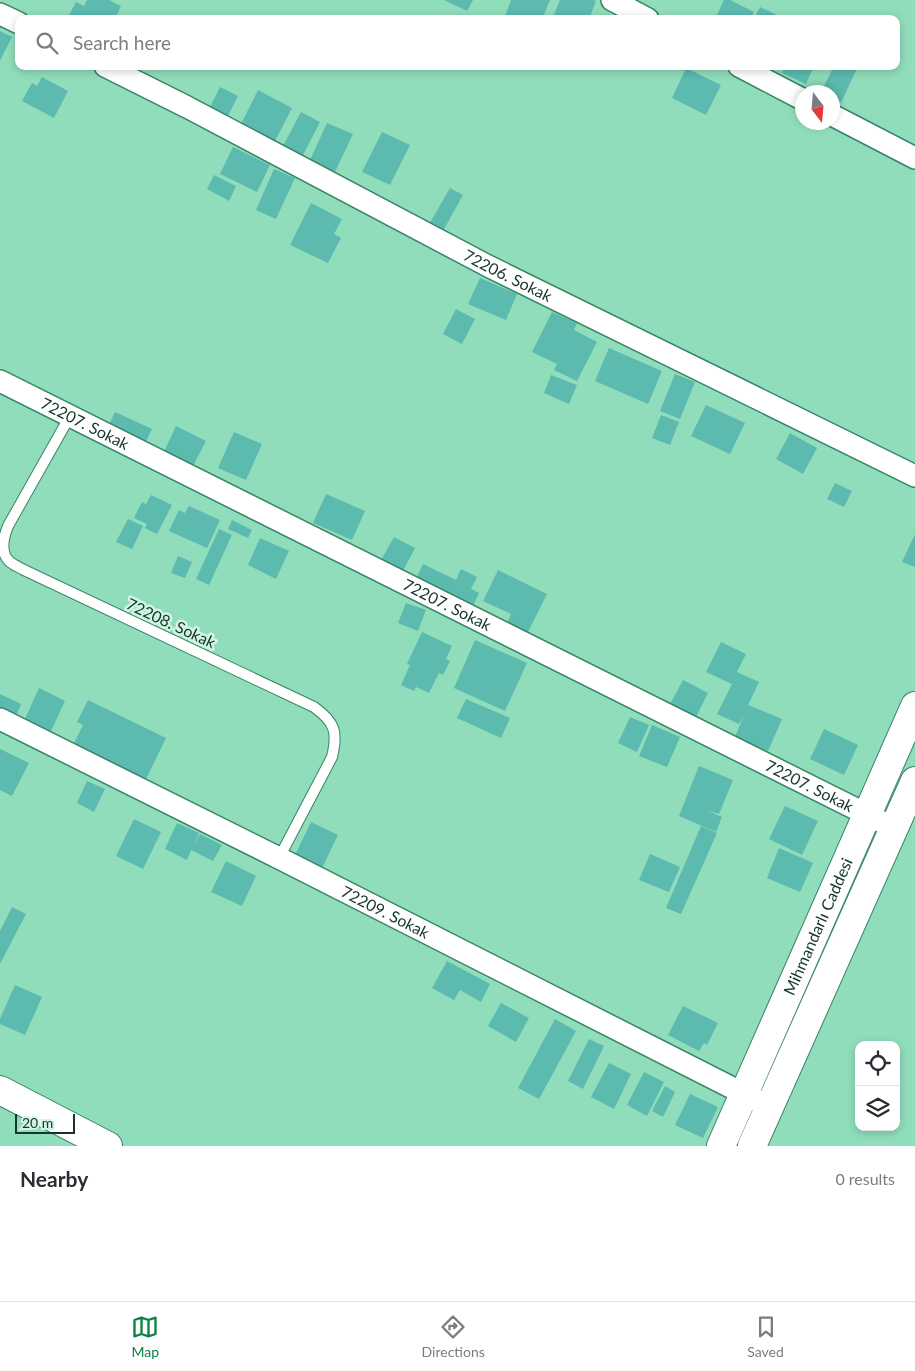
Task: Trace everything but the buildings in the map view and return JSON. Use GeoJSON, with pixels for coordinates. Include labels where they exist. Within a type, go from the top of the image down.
{"type":"FeatureCollection","features":[{"type":"Feature","properties":{"kind":"street"},"geometry":{"type":"LineString","coordinates":[[612,0],[640,15]]}},
{"type":"Feature","properties":{"kind":"street"},"geometry":{"type":"LineString","coordinates":[[0,14],[15,21]]}},
{"type":"Feature","properties":{"kind":"street","name":"72206. Sokak"},"geometry":{"type":"LineString","coordinates":[[113,70],[488,266],[915,476]]}},
{"type":"Feature","properties":{"kind":"street"},"geometry":{"type":"LineString","coordinates":[[747,70],[795,95]]}},
{"type":"Feature","properties":{"kind":"street"},"geometry":{"type":"LineString","coordinates":[[840,119],[915,158]]}},
{"type":"Feature","properties":{"kind":"street","name":"72207. Sokak"},"geometry":{"type":"LineString","coordinates":[[0,381],[894,828]]}},
{"type":"Feature","properties":{"kind":"street","name":"Mihmandarlı Caddesi"},"geometry":{"type":"LineString","coordinates":[[721,1146],[915,706]]}},
{"type":"Feature","properties":{"kind":"street","name":"72209. Sokak"},"geometry":{"type":"LineString","coordinates":[[0,719],[280,858],[770,1107]]}},
{"type":"Feature","properties":{"kind":"street","name":"Mihmandarlı Caddesi"},"geometry":{"type":"LineString","coordinates":[[752,1146],[915,782]]}},
{"type":"Feature","properties":{"kind":"street"},"geometry":{"type":"LineString","coordinates":[[0,1090],[108,1146]]}},
{"type":"Feature","properties":{"kind":"lane","name":"72208. Sokak"},"geometry":{"type":"LineString","coordinates":[[70,416],[8,526],[4,536],[4,553],[8,561],[24,570],[314,708],[325,715],[331,722],[334,733],[335,746],[332,757],[280,858]]}}]}
